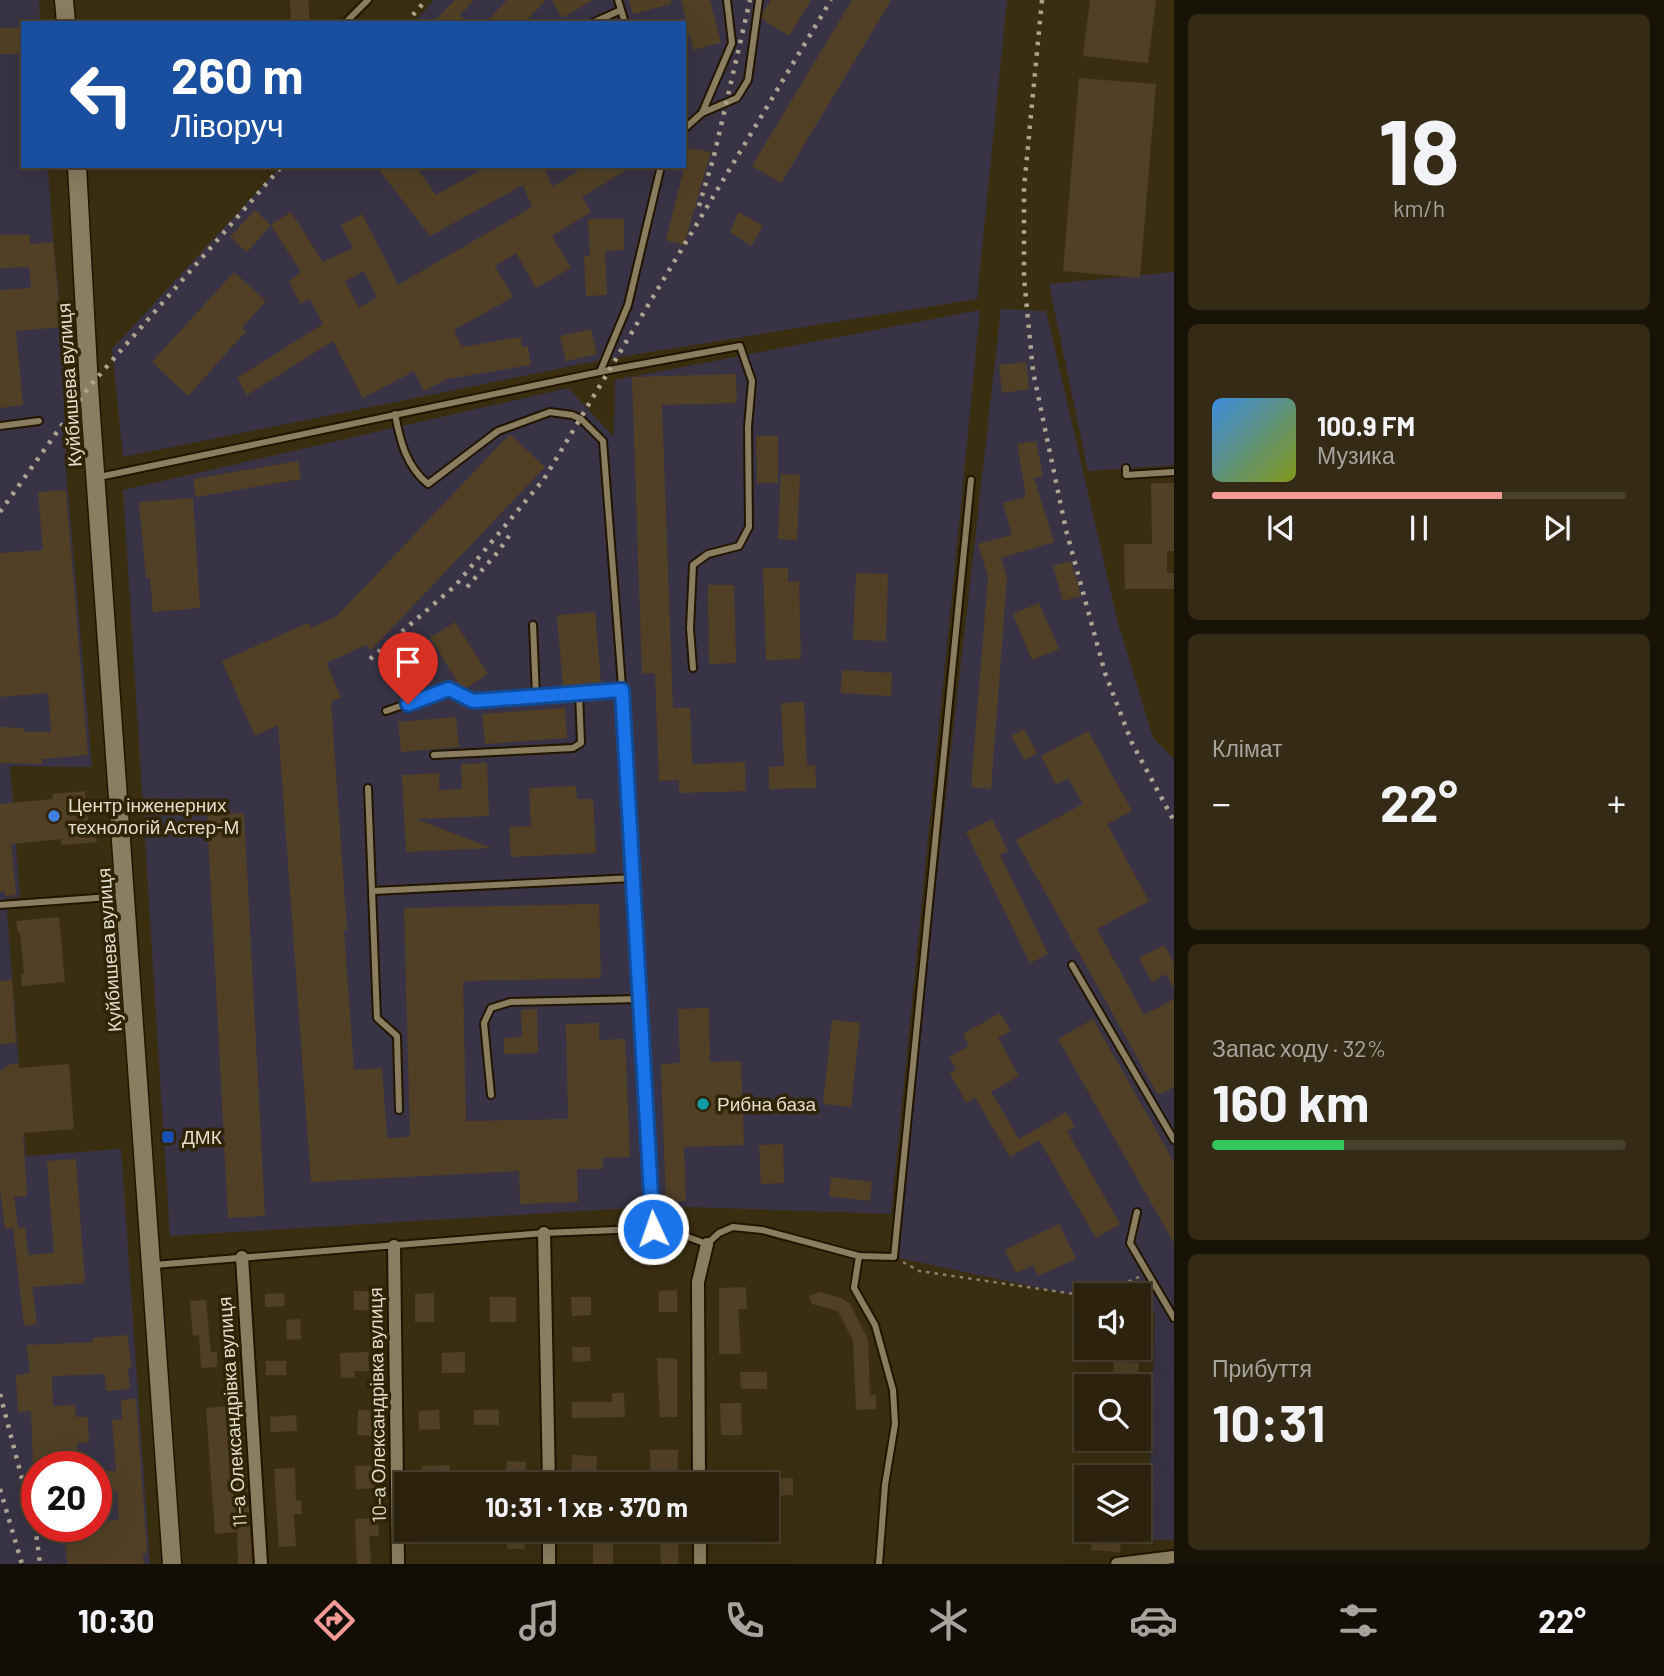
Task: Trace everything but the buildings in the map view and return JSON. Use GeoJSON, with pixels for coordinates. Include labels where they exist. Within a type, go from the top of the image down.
{"type":"FeatureCollection","features":[{"type":"Feature","properties":{"kind":"main road"},"geometry":{"type":"LineString","coordinates":[[64,0],[66,21]]}},
{"type":"Feature","properties":{"kind":"main road","name":"Куйбишева вулиця"},"geometry":{"type":"LineString","coordinates":[[77,168],[89,387],[127,895],[172,1564]]}},
{"type":"Feature","properties":{"kind":"street"},"geometry":{"type":"LineString","coordinates":[[544,1233],[548,1472]]}},
{"type":"Feature","properties":{"kind":"street"},"geometry":{"type":"LineString","coordinates":[[699,1472],[698,1282],[707,1244]]}},
{"type":"Feature","properties":{"kind":"street","name":"10-а Олександрівка вулиця"},"geometry":{"type":"LineString","coordinates":[[394,1246],[398,1564]]}},
{"type":"Feature","properties":{"kind":"street","name":"11-а Олександрівка вулиця"},"geometry":{"type":"LineString","coordinates":[[242,1257],[261,1564]]}},
{"type":"Feature","properties":{"kind":"street"},"geometry":{"type":"LineString","coordinates":[[549,1542],[549,1564]]}},
{"type":"Feature","properties":{"kind":"street"},"geometry":{"type":"LineString","coordinates":[[700,1542],[700,1564]]}},
{"type":"Feature","properties":{"kind":"street"},"geometry":{"type":"LineString","coordinates":[[1117,1564],[1174,1558]]}},
{"type":"Feature","properties":{"kind":"lane"},"geometry":{"type":"LineString","coordinates":[[347,21],[368,0]]}},
{"type":"Feature","properties":{"kind":"lane"},"geometry":{"type":"LineString","coordinates":[[618,0],[624,21]]}},
{"type":"Feature","properties":{"kind":"lane"},"geometry":{"type":"LineString","coordinates":[[702,113],[732,43],[727,0]]}},
{"type":"Feature","properties":{"kind":"lane"},"geometry":{"type":"LineString","coordinates":[[686,127],[702,113],[737,97],[748,80],[756,5],[759,0]]}},
{"type":"Feature","properties":{"kind":"lane"},"geometry":{"type":"LineString","coordinates":[[596,21],[621,10]]}},
{"type":"Feature","properties":{"kind":"lane"},"geometry":{"type":"LineString","coordinates":[[600,372],[628,305],[661,168]]}},
{"type":"Feature","properties":{"kind":"lane"},"geometry":{"type":"LineString","coordinates":[[97,477],[600,372],[740,346],[752,381],[748,427],[749,527],[739,546],[708,554],[693,565],[690,628],[693,668]]}},
{"type":"Feature","properties":{"kind":"lane"},"geometry":{"type":"LineString","coordinates":[[395,414],[401,443],[417,475],[428,484],[498,431],[550,412],[581,419],[603,442],[622,690],[653,1229]]}},
{"type":"Feature","properties":{"kind":"lane"},"geometry":{"type":"LineString","coordinates":[[0,426],[39,421]]}},
{"type":"Feature","properties":{"kind":"lane"},"geometry":{"type":"LineString","coordinates":[[1126,468],[1126,475],[1174,472]]}},
{"type":"Feature","properties":{"kind":"lane"},"geometry":{"type":"LineString","coordinates":[[153,1265],[544,1233],[663,1228],[707,1244],[719,1233],[733,1227],[762,1230],[859,1256],[894,1257],[971,480]]}},
{"type":"Feature","properties":{"kind":"lane"},"geometry":{"type":"LineString","coordinates":[[533,625],[536,696]]}},
{"type":"Feature","properties":{"kind":"lane"},"geometry":{"type":"LineString","coordinates":[[386,711],[449,689],[473,701],[622,690]]}},
{"type":"Feature","properties":{"kind":"lane"},"geometry":{"type":"LineString","coordinates":[[434,755],[573,748],[580,743],[579,693]]}},
{"type":"Feature","properties":{"kind":"lane"},"geometry":{"type":"LineString","coordinates":[[368,788],[377,1018],[397,1036],[399,1110]]}},
{"type":"Feature","properties":{"kind":"lane"},"geometry":{"type":"LineString","coordinates":[[373,891],[633,878]]}},
{"type":"Feature","properties":{"kind":"lane"},"geometry":{"type":"LineString","coordinates":[[0,905],[127,895]]}},
{"type":"Feature","properties":{"kind":"lane"},"geometry":{"type":"LineString","coordinates":[[1072,965],[1174,1140]]}},
{"type":"Feature","properties":{"kind":"lane"},"geometry":{"type":"LineString","coordinates":[[491,1095],[484,1023],[491,1008],[510,1002],[640,999]]}},
{"type":"Feature","properties":{"kind":"lane"},"geometry":{"type":"LineString","coordinates":[[1137,1212],[1130,1243],[1174,1318]]}},
{"type":"Feature","properties":{"kind":"lane"},"geometry":{"type":"LineString","coordinates":[[859,1256],[854,1288],[875,1325],[893,1390],[895,1424],[885,1485],[878,1564]]}},
{"type":"Feature","properties":{"kind":"path"},"geometry":{"type":"LineString","coordinates":[[894,1257],[919,1271],[1074,1294]]}},
{"type":"Feature","properties":{"kind":"path"},"geometry":{"type":"LineString","coordinates":[[1125,1283],[1149,1273]]}},
{"type":"Feature","properties":{"kind":"shaded area"},"geometry":{"type":"Polygon","coordinates":[[[0,0],[39,0],[40,21],[21,21],[21,168],[48,168],[63,331],[66,470],[92,767],[10,766],[20,897],[6,898],[26,1156],[121,1149],[150,1564],[0,1564],[0,0]]]}},
{"type":"Feature","properties":{"kind":"shaded area"},"geometry":{"type":"Polygon","coordinates":[[[434,0],[1007,0],[977,299],[607,359],[123,457],[112,349],[279,168],[686,168],[686,21],[415,21],[434,0]]]}},
{"type":"Feature","properties":{"kind":"shaded area"},"geometry":{"type":"Polygon","coordinates":[[[1174,272],[1174,465],[1088,471],[1049,284],[1174,272]]]}},
{"type":"Feature","properties":{"kind":"shaded area"},"geometry":{"type":"Polygon","coordinates":[[[1001,309],[1046,311],[1118,623],[1153,738],[1174,759],[1174,1540],[1151,1540],[1155,1313],[1151,1312],[1151,1283],[1074,1283],[1074,1295],[894,1257],[1001,309]]]}},
{"type":"Feature","properties":{"kind":"shaded area"},"geometry":{"type":"Polygon","coordinates":[[[980,310],[891,1214],[663,1206],[170,1236],[123,490],[568,388],[614,437],[615,380],[980,310]]]}},
{"type":"Feature","properties":{"kind":"railway"},"geometry":{"type":"LineString","coordinates":[[408,21],[426,0]]}},
{"type":"Feature","properties":{"kind":"railway"},"geometry":{"type":"LineString","coordinates":[[699,206],[714,156],[750,0]]}},
{"type":"Feature","properties":{"kind":"railway"},"geometry":{"type":"LineString","coordinates":[[370,659],[455,586],[544,479],[831,0]]}},
{"type":"Feature","properties":{"kind":"railway"},"geometry":{"type":"LineString","coordinates":[[1042,0],[1024,188],[1024,278],[1033,371],[1066,530],[1105,673],[1132,743],[1174,821]]}},
{"type":"Feature","properties":{"kind":"railway"},"geometry":{"type":"LineString","coordinates":[[0,512],[89,387],[280,168]]}},
{"type":"Feature","properties":{"kind":"railway"},"geometry":{"type":"LineString","coordinates":[[467,587],[498,552],[513,530]]}},
{"type":"Feature","properties":{"kind":"railway"},"geometry":{"type":"LineString","coordinates":[[0,1394],[36,1533],[40,1564]]}},
{"type":"Feature","properties":{"kind":"railway"},"geometry":{"type":"LineString","coordinates":[[0,1489],[22,1564]]}},
{"type":"Feature","properties":{"kind":"place","name":"Центр інженерних технологій Астер-М"},"geometry":{"type":"Point","coordinates":[54,816]}},
{"type":"Feature","properties":{"kind":"place","name":"Рибна база"},"geometry":{"type":"Point","coordinates":[703,1104]}},
{"type":"Feature","properties":{"kind":"place","name":"ДМК"},"geometry":{"type":"Point","coordinates":[168,1137]}},
{"type":"Feature","properties":{"kind":"route"},"geometry":{"type":"LineString","coordinates":[[408,704],[449,689],[473,701],[622,690],[653,1229]]}}]}
